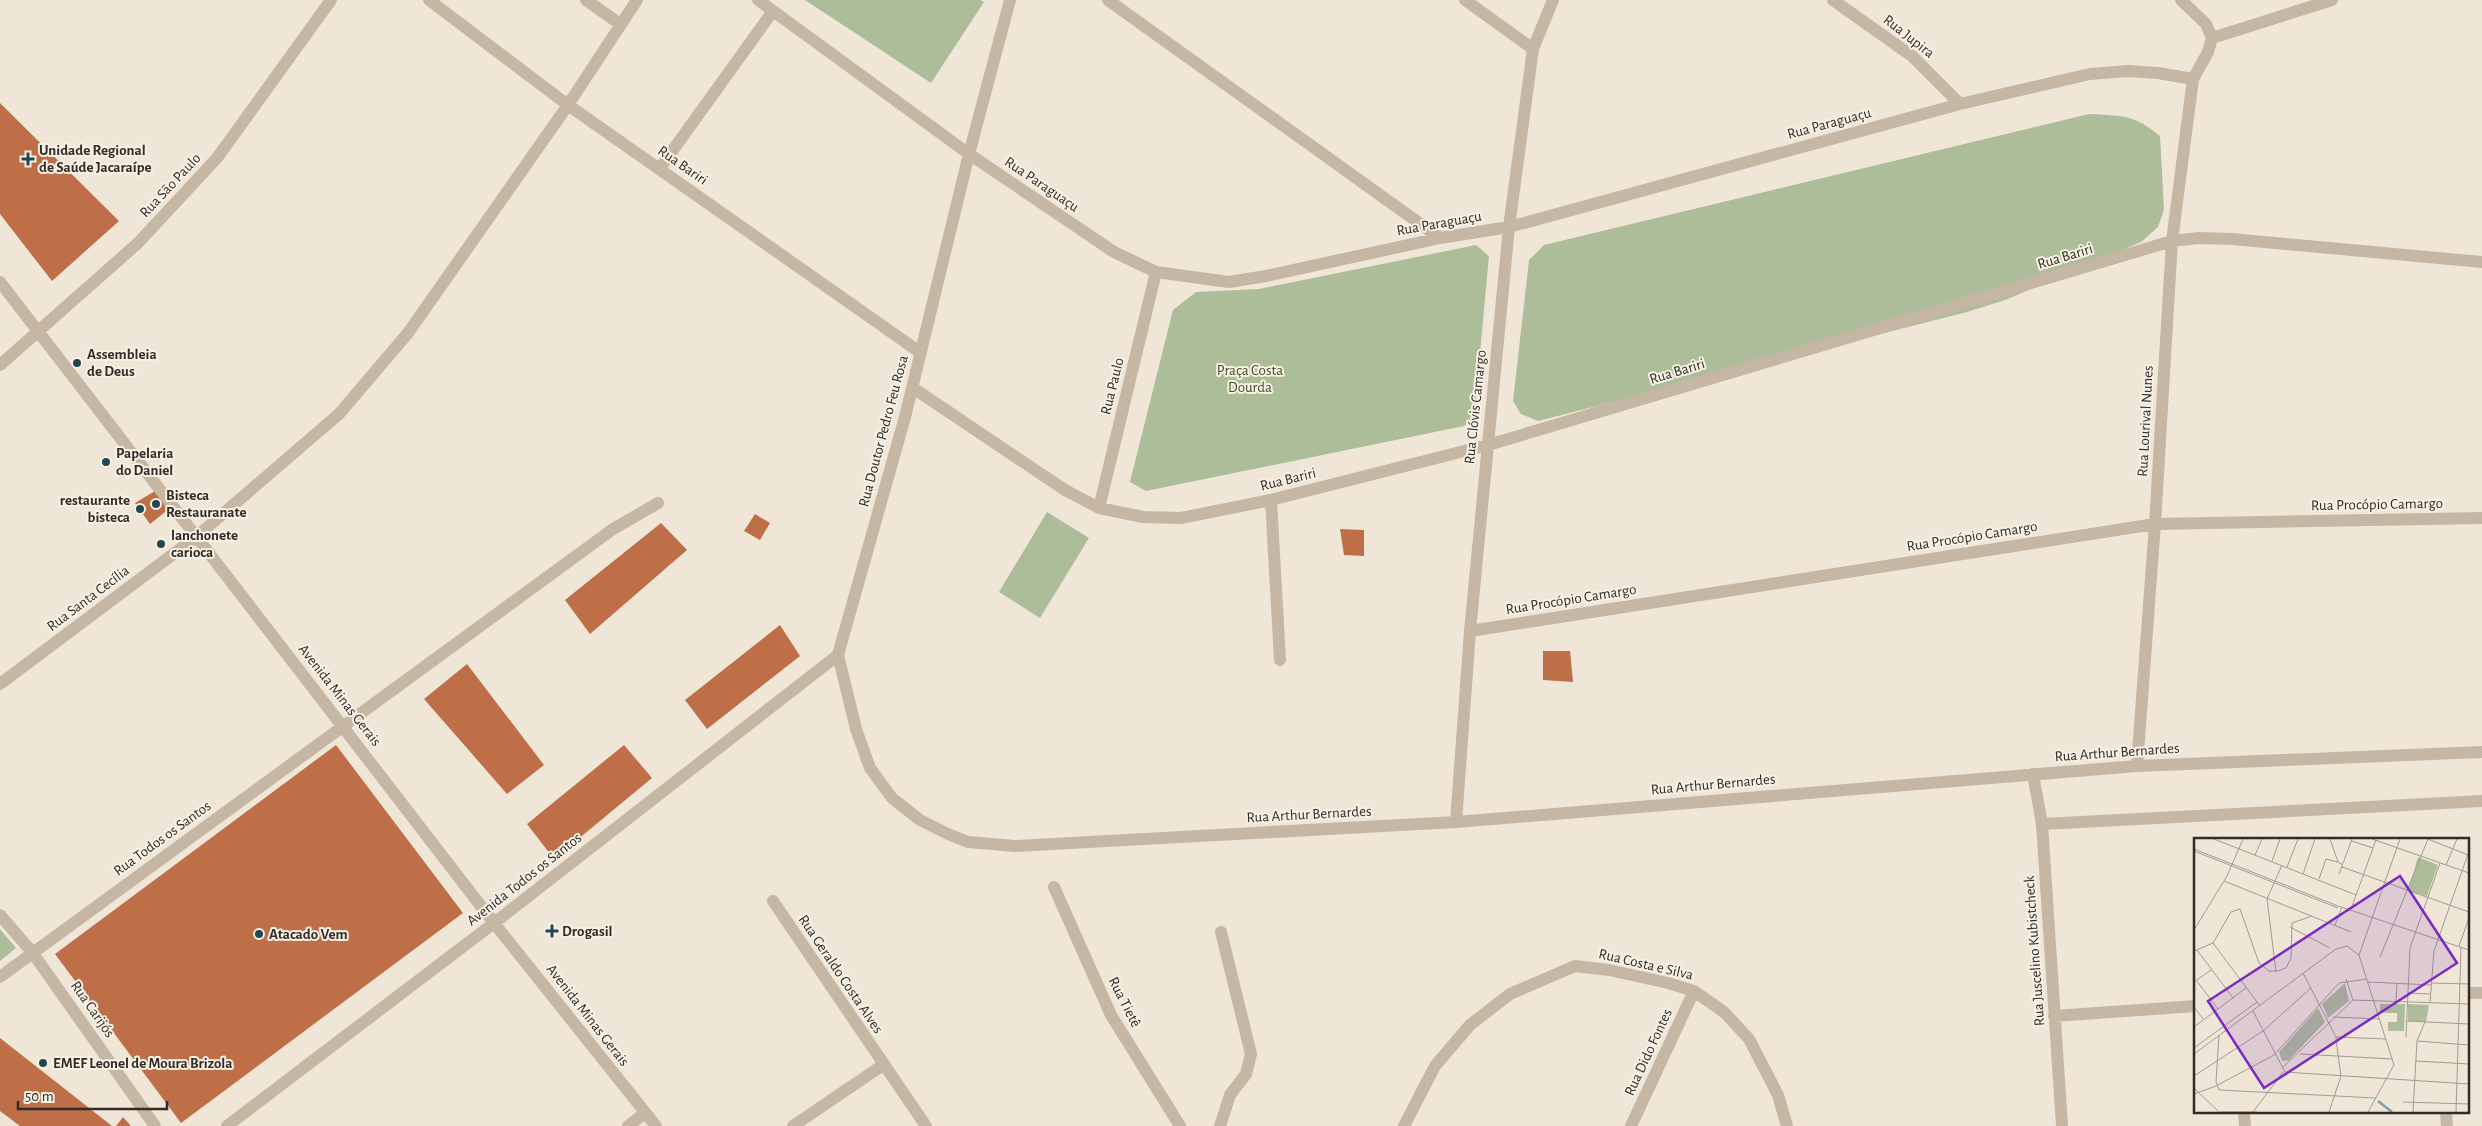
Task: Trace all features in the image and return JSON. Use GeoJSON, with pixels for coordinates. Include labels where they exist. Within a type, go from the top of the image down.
{"type":"FeatureCollection","features":[{"type":"Feature","properties":{"kind":"street","name":"Rua São Paulo"},"geometry":{"type":"LineString","coordinates":[[0,365],[138,243],[217,158],[331,0]]}},
{"type":"Feature","properties":{"kind":"street","name":"Rua Bariri"},"geometry":{"type":"LineString","coordinates":[[429,0],[568,105],[921,353]]}},
{"type":"Feature","properties":{"kind":"street"},"geometry":{"type":"LineString","coordinates":[[586,0],[620,24]]}},
{"type":"Feature","properties":{"kind":"street","name":"Rua Santa Cecília"},"geometry":{"type":"LineString","coordinates":[[0,684],[196,537],[339,414],[408,333],[568,105],[637,0]]}},
{"type":"Feature","properties":{"kind":"street","name":"Rua Paraguaçu"},"geometry":{"type":"LineString","coordinates":[[758,0],[968,154],[1114,252],[1156,272],[1229,282],[1266,276],[1440,238],[1509,227],[1960,104],[2090,74],[2128,71],[2158,72],[2193,79]]}},
{"type":"Feature","properties":{"kind":"street","name":"Rua Doutor Pedro Feu Rosa"},"geometry":{"type":"LineString","coordinates":[[948,834],[920,820],[892,798],[870,768],[856,729],[838,655],[913,388],[968,154],[1010,0]]}},
{"type":"Feature","properties":{"kind":"street"},"geometry":{"type":"LineString","coordinates":[[1108,0],[1440,238]]}},
{"type":"Feature","properties":{"kind":"street"},"geometry":{"type":"LineString","coordinates":[[1465,0],[1533,49]]}},
{"type":"Feature","properties":{"kind":"street","name":"Rua Clóvis Camargo"},"geometry":{"type":"LineString","coordinates":[[1456,822],[1470,631],[1509,227],[1533,49],[1553,0]]}},
{"type":"Feature","properties":{"kind":"street","name":"Rua Jupira"},"geometry":{"type":"LineString","coordinates":[[1833,0],[1912,56],[1960,104]]}},
{"type":"Feature","properties":{"kind":"street"},"geometry":{"type":"LineString","coordinates":[[2181,0],[2206,24],[2212,38],[2208,52],[2193,79]]}},
{"type":"Feature","properties":{"kind":"street"},"geometry":{"type":"LineString","coordinates":[[2212,38],[2332,0]]}},
{"type":"Feature","properties":{"kind":"street"},"geometry":{"type":"LineString","coordinates":[[660,168],[773,11]]}},
{"type":"Feature","properties":{"kind":"street","name":"Rua Lourival Nunes"},"geometry":{"type":"LineString","coordinates":[[2137,766],[2155,524],[2172,241],[2193,79]]}},
{"type":"Feature","properties":{"kind":"street","name":"Rua Bariri"},"geometry":{"type":"LineString","coordinates":[[913,388],[1065,490],[1099,508],[1142,517],[1181,518],[1271,500],[1488,445],[2172,241],[2232,239],[2482,262]]}},
{"type":"Feature","properties":{"kind":"street","name":"Rua Paulo"},"geometry":{"type":"LineString","coordinates":[[1099,508],[1156,272]]}},
{"type":"Feature","properties":{"kind":"street","name":"Avenida Minas Gerais"},"geometry":{"type":"LineString","coordinates":[[0,282],[494,923],[656,1126]]}},
{"type":"Feature","properties":{"kind":"street"},"geometry":{"type":"LineString","coordinates":[[1271,500],[1280,660]]}},
{"type":"Feature","properties":{"kind":"street","name":"Rua Todos os Santos"},"geometry":{"type":"LineString","coordinates":[[0,977],[613,529],[658,503]]}},
{"type":"Feature","properties":{"kind":"street","name":"Rua Procópio Camargo"},"geometry":{"type":"LineString","coordinates":[[1470,631],[2155,524],[2482,518]]}},
{"type":"Feature","properties":{"kind":"street","name":"Avenida Todos os Santos"},"geometry":{"type":"LineString","coordinates":[[227,1126],[494,923],[838,655]]}},
{"type":"Feature","properties":{"kind":"street","name":"Rua Arthur Bernardes"},"geometry":{"type":"LineString","coordinates":[[948,834],[968,842],[1015,846],[1456,822],[2137,766],[2482,752]]}},
{"type":"Feature","properties":{"kind":"street","name":"Rua Juscelino Kubistcheck"},"geometry":{"type":"LineString","coordinates":[[2033,774],[2042,824],[2062,1126]]}},
{"type":"Feature","properties":{"kind":"street"},"geometry":{"type":"LineString","coordinates":[[2042,824],[2482,801]]}},
{"type":"Feature","properties":{"kind":"street","name":"Rua Tietê"},"geometry":{"type":"LineString","coordinates":[[1054,887],[1111,1015],[1180,1126]]}},
{"type":"Feature","properties":{"kind":"street","name":"Rua Geraldo Costa Alves"},"geometry":{"type":"LineString","coordinates":[[773,901],[882,1065],[926,1126]]}},
{"type":"Feature","properties":{"kind":"street","name":"Rua Carijós"},"geometry":{"type":"LineString","coordinates":[[0,915],[32,952],[155,1126]]}},
{"type":"Feature","properties":{"kind":"street"},"geometry":{"type":"LineString","coordinates":[[1220,1126],[1230,1095],[1246,1074],[1251,1054],[1221,932]]}},
{"type":"Feature","properties":{"kind":"street","name":"Rua Costa e Silva"},"geometry":{"type":"LineString","coordinates":[[1404,1126],[1435,1066],[1470,1025],[1510,994],[1575,966],[1609,970],[1694,991],[1724,1012],[1749,1040],[1778,1095],[1787,1126]]}},
{"type":"Feature","properties":{"kind":"street","name":"Rua Dido Fontes"},"geometry":{"type":"LineString","coordinates":[[1631,1126],[1694,991]]}},
{"type":"Feature","properties":{"kind":"street"},"geometry":{"type":"LineString","coordinates":[[2054,1016],[2194,1006]]}},
{"type":"Feature","properties":{"kind":"street"},"geometry":{"type":"LineString","coordinates":[[793,1126],[882,1065]]}},
{"type":"Feature","properties":{"kind":"street"},"geometry":{"type":"LineString","coordinates":[[628,1126],[645,1112]]}},
{"type":"Feature","properties":{"kind":"green space"},"geometry":{"type":"Polygon","coordinates":[[[805,0],[980,0],[984,2],[931,83],[805,0]]]}},
{"type":"Feature","properties":{"kind":"green space"},"geometry":{"type":"Polygon","coordinates":[[[2089,114],[2111,115],[2135,120],[2160,136],[2164,210],[2158,227],[2141,242],[2005,300],[1967,312],[1538,421],[1521,414],[1513,401],[1529,260],[1544,245],[2089,114]]]}},
{"type":"Feature","properties":{"kind":"green space","name":"Praça Costa Dourda"},"geometry":{"type":"Polygon","coordinates":[[[1476,245],[1489,256],[1474,418],[1464,426],[1146,491],[1130,482],[1173,310],[1196,292],[1259,289],[1476,245]]]}},
{"type":"Feature","properties":{"kind":"green space"},"geometry":{"type":"Polygon","coordinates":[[[1047,512],[1089,538],[1040,618],[999,592],[1047,512]]]}},
{"type":"Feature","properties":{"kind":"green space"},"geometry":{"type":"Polygon","coordinates":[[[0,929],[16,948],[0,961],[0,929]]]}},
{"type":"Feature","properties":{"kind":"building","name":"Unidade Regional de Saúde Jacaraípe"},"geometry":{"type":"Polygon","coordinates":[[[0,103],[119,221],[52,281],[0,214],[0,103]]]}},
{"type":"Feature","properties":{"kind":"building"},"geometry":{"type":"Polygon","coordinates":[[[155,491],[170,508],[150,524],[135,503],[155,491]]]}},
{"type":"Feature","properties":{"kind":"building"},"geometry":{"type":"Polygon","coordinates":[[[755,514],[770,523],[760,540],[744,531],[755,514]]]}},
{"type":"Feature","properties":{"kind":"building"},"geometry":{"type":"Polygon","coordinates":[[[661,523],[687,550],[590,634],[565,600],[661,523]]]}},
{"type":"Feature","properties":{"kind":"building"},"geometry":{"type":"Polygon","coordinates":[[[1340,529],[1364,530],[1364,556],[1344,555],[1340,529]]]}},
{"type":"Feature","properties":{"kind":"building"},"geometry":{"type":"Polygon","coordinates":[[[780,625],[800,656],[707,729],[685,700],[780,625]]]}},
{"type":"Feature","properties":{"kind":"building"},"geometry":{"type":"Polygon","coordinates":[[[1543,651],[1570,651],[1573,682],[1543,680],[1543,651]]]}},
{"type":"Feature","properties":{"kind":"building"},"geometry":{"type":"Polygon","coordinates":[[[467,664],[544,765],[507,794],[424,699],[467,664]]]}},
{"type":"Feature","properties":{"kind":"building","name":"Atacado Vem"},"geometry":{"type":"Polygon","coordinates":[[[336,745],[463,913],[181,1123],[55,954],[336,745]]]}},
{"type":"Feature","properties":{"kind":"building"},"geometry":{"type":"Polygon","coordinates":[[[624,745],[652,778],[554,859],[527,824],[624,745]]]}},
{"type":"Feature","properties":{"kind":"building"},"geometry":{"type":"Polygon","coordinates":[[[0,1038],[112,1126],[20,1126],[0,1111],[0,1038]]]}},
{"type":"Feature","properties":{"kind":"building"},"geometry":{"type":"Polygon","coordinates":[[[123,1117],[131,1126],[116,1126],[123,1117]]]}},
{"type":"Feature","properties":{"kind":"place","name":"Unidade Regional de Saúde Jacaraípe"},"geometry":{"type":"Point","coordinates":[28,159]}},
{"type":"Feature","properties":{"kind":"place","name":"Assembleia de Deus"},"geometry":{"type":"Point","coordinates":[77,363]}},
{"type":"Feature","properties":{"kind":"place","name":"Papelaria do Daniel"},"geometry":{"type":"Point","coordinates":[106,462]}},
{"type":"Feature","properties":{"kind":"place","name":"Bisteca Restauranate"},"geometry":{"type":"Point","coordinates":[156,504]}},
{"type":"Feature","properties":{"kind":"place","name":"restaurante bisteca"},"geometry":{"type":"Point","coordinates":[140,509]}},
{"type":"Feature","properties":{"kind":"place","name":"lanchonete carioca"},"geometry":{"type":"Point","coordinates":[161,544]}},
{"type":"Feature","properties":{"kind":"place","name":"Drogasil"},"geometry":{"type":"Point","coordinates":[552,931]}},
{"type":"Feature","properties":{"kind":"place","name":"Atacado Vem"},"geometry":{"type":"Point","coordinates":[259,934]}},
{"type":"Feature","properties":{"kind":"place","name":"EMEF Leonel de Moura Brizola"},"geometry":{"type":"Point","coordinates":[43,1063]}}]}
